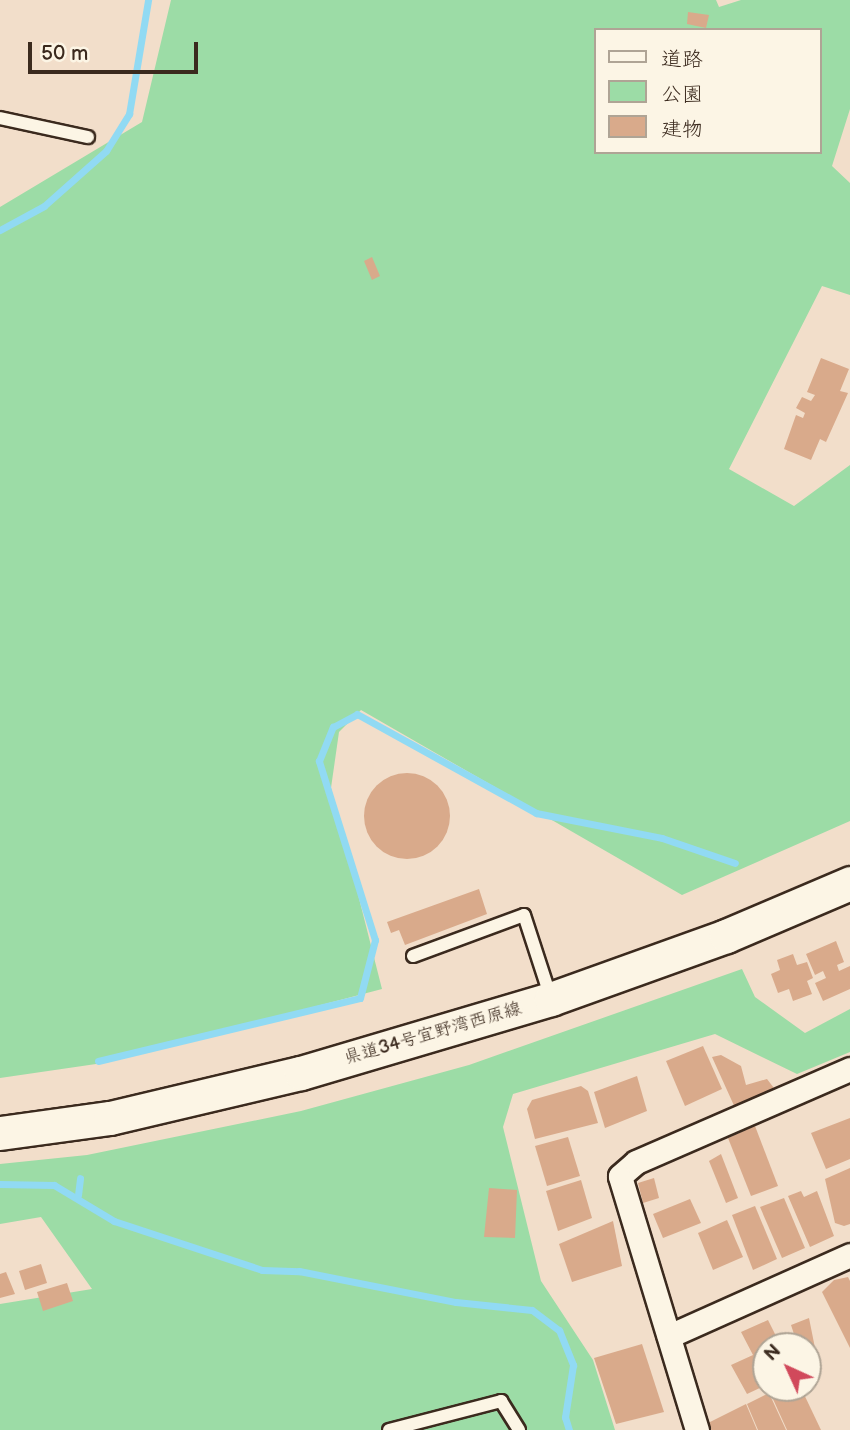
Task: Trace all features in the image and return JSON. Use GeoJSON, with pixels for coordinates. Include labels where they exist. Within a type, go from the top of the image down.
{"type":"FeatureCollection","features":[{"type":"Feature","properties":{"kind":"main road","name":"県道34号宜野湾西原線"},"geometry":{"type":"LineString","coordinates":[[0,1133],[110,1118],[301,1073],[551,999],[726,936],[850,883]]}},
{"type":"Feature","properties":{"kind":"street"},"geometry":{"type":"LineString","coordinates":[[697,1430],[620,1176],[636,1162],[850,1069]]}},
{"type":"Feature","properties":{"kind":"street"},"geometry":{"type":"LineString","coordinates":[[669,1336],[850,1255]]}},
{"type":"Feature","properties":{"kind":"lane"},"geometry":{"type":"LineString","coordinates":[[0,118],[88,138]]}},
{"type":"Feature","properties":{"kind":"lane"},"geometry":{"type":"LineString","coordinates":[[413,956],[524,915],[551,999]]}},
{"type":"Feature","properties":{"kind":"lane"},"geometry":{"type":"LineString","coordinates":[[388,1430],[501,1401],[519,1430]]}},
{"type":"Feature","properties":{"kind":"green space"},"geometry":{"type":"Polygon","coordinates":[[[171,0],[716,0],[719,7],[741,0],[850,0],[850,109],[832,166],[850,183],[850,295],[822,286],[729,469],[794,506],[850,465],[850,821],[682,895],[361,710],[339,732],[331,788],[382,989],[96,1064],[0,1078],[0,207],[142,122],[171,0]]]}},
{"type":"Feature","properties":{"kind":"green space"},"geometry":{"type":"Polygon","coordinates":[[[742,969],[755,997],[805,1033],[850,1009],[850,1052],[797,1074],[715,1034],[513,1094],[503,1127],[541,1281],[593,1360],[615,1430],[0,1430],[0,1304],[92,1289],[41,1217],[0,1224],[0,1164],[87,1155],[301,1111],[469,1065],[742,969]]]}},
{"type":"Feature","properties":{"kind":"building"},"geometry":{"type":"Polygon","coordinates":[[[688,12],[709,15],[706,28],[687,24],[688,12]]]}},
{"type":"Feature","properties":{"kind":"building"},"geometry":{"type":"Polygon","coordinates":[[[372,257],[380,276],[372,280],[364,261],[372,257]]]}},
{"type":"Feature","properties":{"kind":"building"},"geometry":{"type":"Polygon","coordinates":[[[821,358],[849,369],[840,391],[848,393],[826,442],[820,439],[811,460],[784,449],[796,415],[803,418],[805,413],[796,408],[802,397],[811,401],[815,395],[807,392],[821,358]]]}},
{"type":"Feature","properties":{"kind":"building"},"geometry":{"type":"Polygon","coordinates":[[[407,773],[431,780],[443,792],[450,816],[443,840],[431,852],[407,859],[383,852],[371,840],[364,816],[371,792],[383,780],[407,773]]]}},
{"type":"Feature","properties":{"kind":"building"},"geometry":{"type":"Polygon","coordinates":[[[479,889],[487,914],[405,945],[399,930],[391,933],[387,922],[479,889]]]}},
{"type":"Feature","properties":{"kind":"building"},"geometry":{"type":"Polygon","coordinates":[[[836,941],[844,962],[837,965],[839,971],[850,966],[850,989],[823,1001],[815,983],[826,978],[823,971],[815,975],[806,954],[836,941]]]}},
{"type":"Feature","properties":{"kind":"building"},"geometry":{"type":"Polygon","coordinates":[[[793,954],[797,965],[807,962],[813,978],[807,981],[812,994],[793,1001],[789,989],[778,993],[771,974],[780,970],[777,960],[793,954]]]}},
{"type":"Feature","properties":{"kind":"building"},"geometry":{"type":"Polygon","coordinates":[[[703,1046],[722,1089],[685,1106],[666,1061],[703,1046]]]}},
{"type":"Feature","properties":{"kind":"building"},"geometry":{"type":"Polygon","coordinates":[[[721,1055],[741,1066],[746,1085],[767,1079],[777,1092],[736,1110],[712,1057],[721,1055]]]}},
{"type":"Feature","properties":{"kind":"building"},"geometry":{"type":"Polygon","coordinates":[[[637,1076],[647,1111],[605,1128],[594,1092],[637,1076]]]}},
{"type":"Feature","properties":{"kind":"building"},"geometry":{"type":"Polygon","coordinates":[[[581,1086],[588,1091],[598,1123],[535,1139],[527,1109],[532,1100],[581,1086]]]}},
{"type":"Feature","properties":{"kind":"building"},"geometry":{"type":"Polygon","coordinates":[[[850,1118],[850,1159],[826,1169],[811,1133],[850,1118]]]}},
{"type":"Feature","properties":{"kind":"building"},"geometry":{"type":"Polygon","coordinates":[[[755,1126],[778,1186],[751,1196],[728,1138],[755,1126]]]}},
{"type":"Feature","properties":{"kind":"building"},"geometry":{"type":"Polygon","coordinates":[[[568,1137],[580,1176],[547,1186],[535,1146],[568,1137]]]}},
{"type":"Feature","properties":{"kind":"building"},"geometry":{"type":"Polygon","coordinates":[[[721,1154],[738,1198],[726,1203],[709,1161],[721,1154]]]}},
{"type":"Feature","properties":{"kind":"building"},"geometry":{"type":"Polygon","coordinates":[[[850,1168],[850,1224],[844,1226],[835,1223],[825,1179],[850,1168]]]}},
{"type":"Feature","properties":{"kind":"building"},"geometry":{"type":"Polygon","coordinates":[[[654,1178],[659,1198],[643,1203],[638,1183],[654,1178]]]}},
{"type":"Feature","properties":{"kind":"building"},"geometry":{"type":"Polygon","coordinates":[[[581,1180],[592,1218],[558,1231],[546,1191],[581,1180]]]}},
{"type":"Feature","properties":{"kind":"building"},"geometry":{"type":"Polygon","coordinates":[[[489,1188],[517,1190],[515,1238],[484,1237],[489,1188]]]}},
{"type":"Feature","properties":{"kind":"building"},"geometry":{"type":"Polygon","coordinates":[[[801,1191],[804,1197],[817,1191],[834,1236],[810,1247],[788,1196],[801,1191]]]}},
{"type":"Feature","properties":{"kind":"building"},"geometry":{"type":"Polygon","coordinates":[[[784,1198],[805,1248],[782,1258],[760,1207],[784,1198]]]}},
{"type":"Feature","properties":{"kind":"building"},"geometry":{"type":"Polygon","coordinates":[[[690,1199],[701,1223],[663,1238],[653,1214],[690,1199]]]}},
{"type":"Feature","properties":{"kind":"building"},"geometry":{"type":"Polygon","coordinates":[[[755,1206],[777,1259],[753,1270],[732,1215],[755,1206]]]}},
{"type":"Feature","properties":{"kind":"building"},"geometry":{"type":"Polygon","coordinates":[[[727,1220],[743,1257],[713,1270],[698,1233],[727,1220]]]}},
{"type":"Feature","properties":{"kind":"building"},"geometry":{"type":"Polygon","coordinates":[[[613,1221],[622,1266],[572,1282],[559,1244],[613,1221]]]}},
{"type":"Feature","properties":{"kind":"building"},"geometry":{"type":"Polygon","coordinates":[[[41,1264],[47,1283],[25,1290],[19,1271],[41,1264]]]}},
{"type":"Feature","properties":{"kind":"building"},"geometry":{"type":"Polygon","coordinates":[[[6,1272],[15,1294],[0,1298],[0,1274],[6,1272]]]}},
{"type":"Feature","properties":{"kind":"building"},"geometry":{"type":"Polygon","coordinates":[[[848,1277],[850,1348],[822,1292],[834,1280],[848,1277]]]}},
{"type":"Feature","properties":{"kind":"building"},"geometry":{"type":"Polygon","coordinates":[[[67,1283],[73,1301],[43,1311],[37,1292],[67,1283]]]}},
{"type":"Feature","properties":{"kind":"building"},"geometry":{"type":"Polygon","coordinates":[[[809,1318],[812,1332],[793,1332],[791,1325],[809,1318]]]}},
{"type":"Feature","properties":{"kind":"building"},"geometry":{"type":"Polygon","coordinates":[[[768,1320],[774,1332],[752,1332],[752,1353],[741,1332],[768,1320]]]}},
{"type":"Feature","properties":{"kind":"building"},"geometry":{"type":"Polygon","coordinates":[[[642,1344],[664,1412],[616,1424],[594,1358],[642,1344]]]}},
{"type":"Feature","properties":{"kind":"building"},"geometry":{"type":"Polygon","coordinates":[[[752,1355],[752,1392],[747,1394],[731,1365],[752,1355]]]}},
{"type":"Feature","properties":{"kind":"building"},"geometry":{"type":"Polygon","coordinates":[[[752,1402],[773,1402],[786,1430],[758,1430],[747,1404],[752,1402]]]}},
{"type":"Feature","properties":{"kind":"building"},"geometry":{"type":"Polygon","coordinates":[[[774,1402],[808,1402],[821,1430],[787,1430],[774,1402]]]}},
{"type":"Feature","properties":{"kind":"building"},"geometry":{"type":"Polygon","coordinates":[[[746,1404],[757,1430],[710,1430],[708,1423],[746,1404]]]}},
{"type":"Feature","properties":{"kind":"waterway"},"geometry":{"type":"LineString","coordinates":[[0,230],[44,206],[106,151],[129,114],[148,0]]}},
{"type":"Feature","properties":{"kind":"waterway"},"geometry":{"type":"LineString","coordinates":[[98,1061],[360,998],[375,940],[319,761],[333,727],[357,714],[536,813],[662,838],[735,863]]}},
{"type":"Feature","properties":{"kind":"waterway"},"geometry":{"type":"LineString","coordinates":[[78,1195],[80,1178]]}},
{"type":"Feature","properties":{"kind":"waterway"},"geometry":{"type":"LineString","coordinates":[[0,1184],[54,1185],[114,1221],[262,1270],[299,1271],[456,1302],[532,1310],[559,1330],[573,1365],[565,1417],[569,1430]]}}]}
